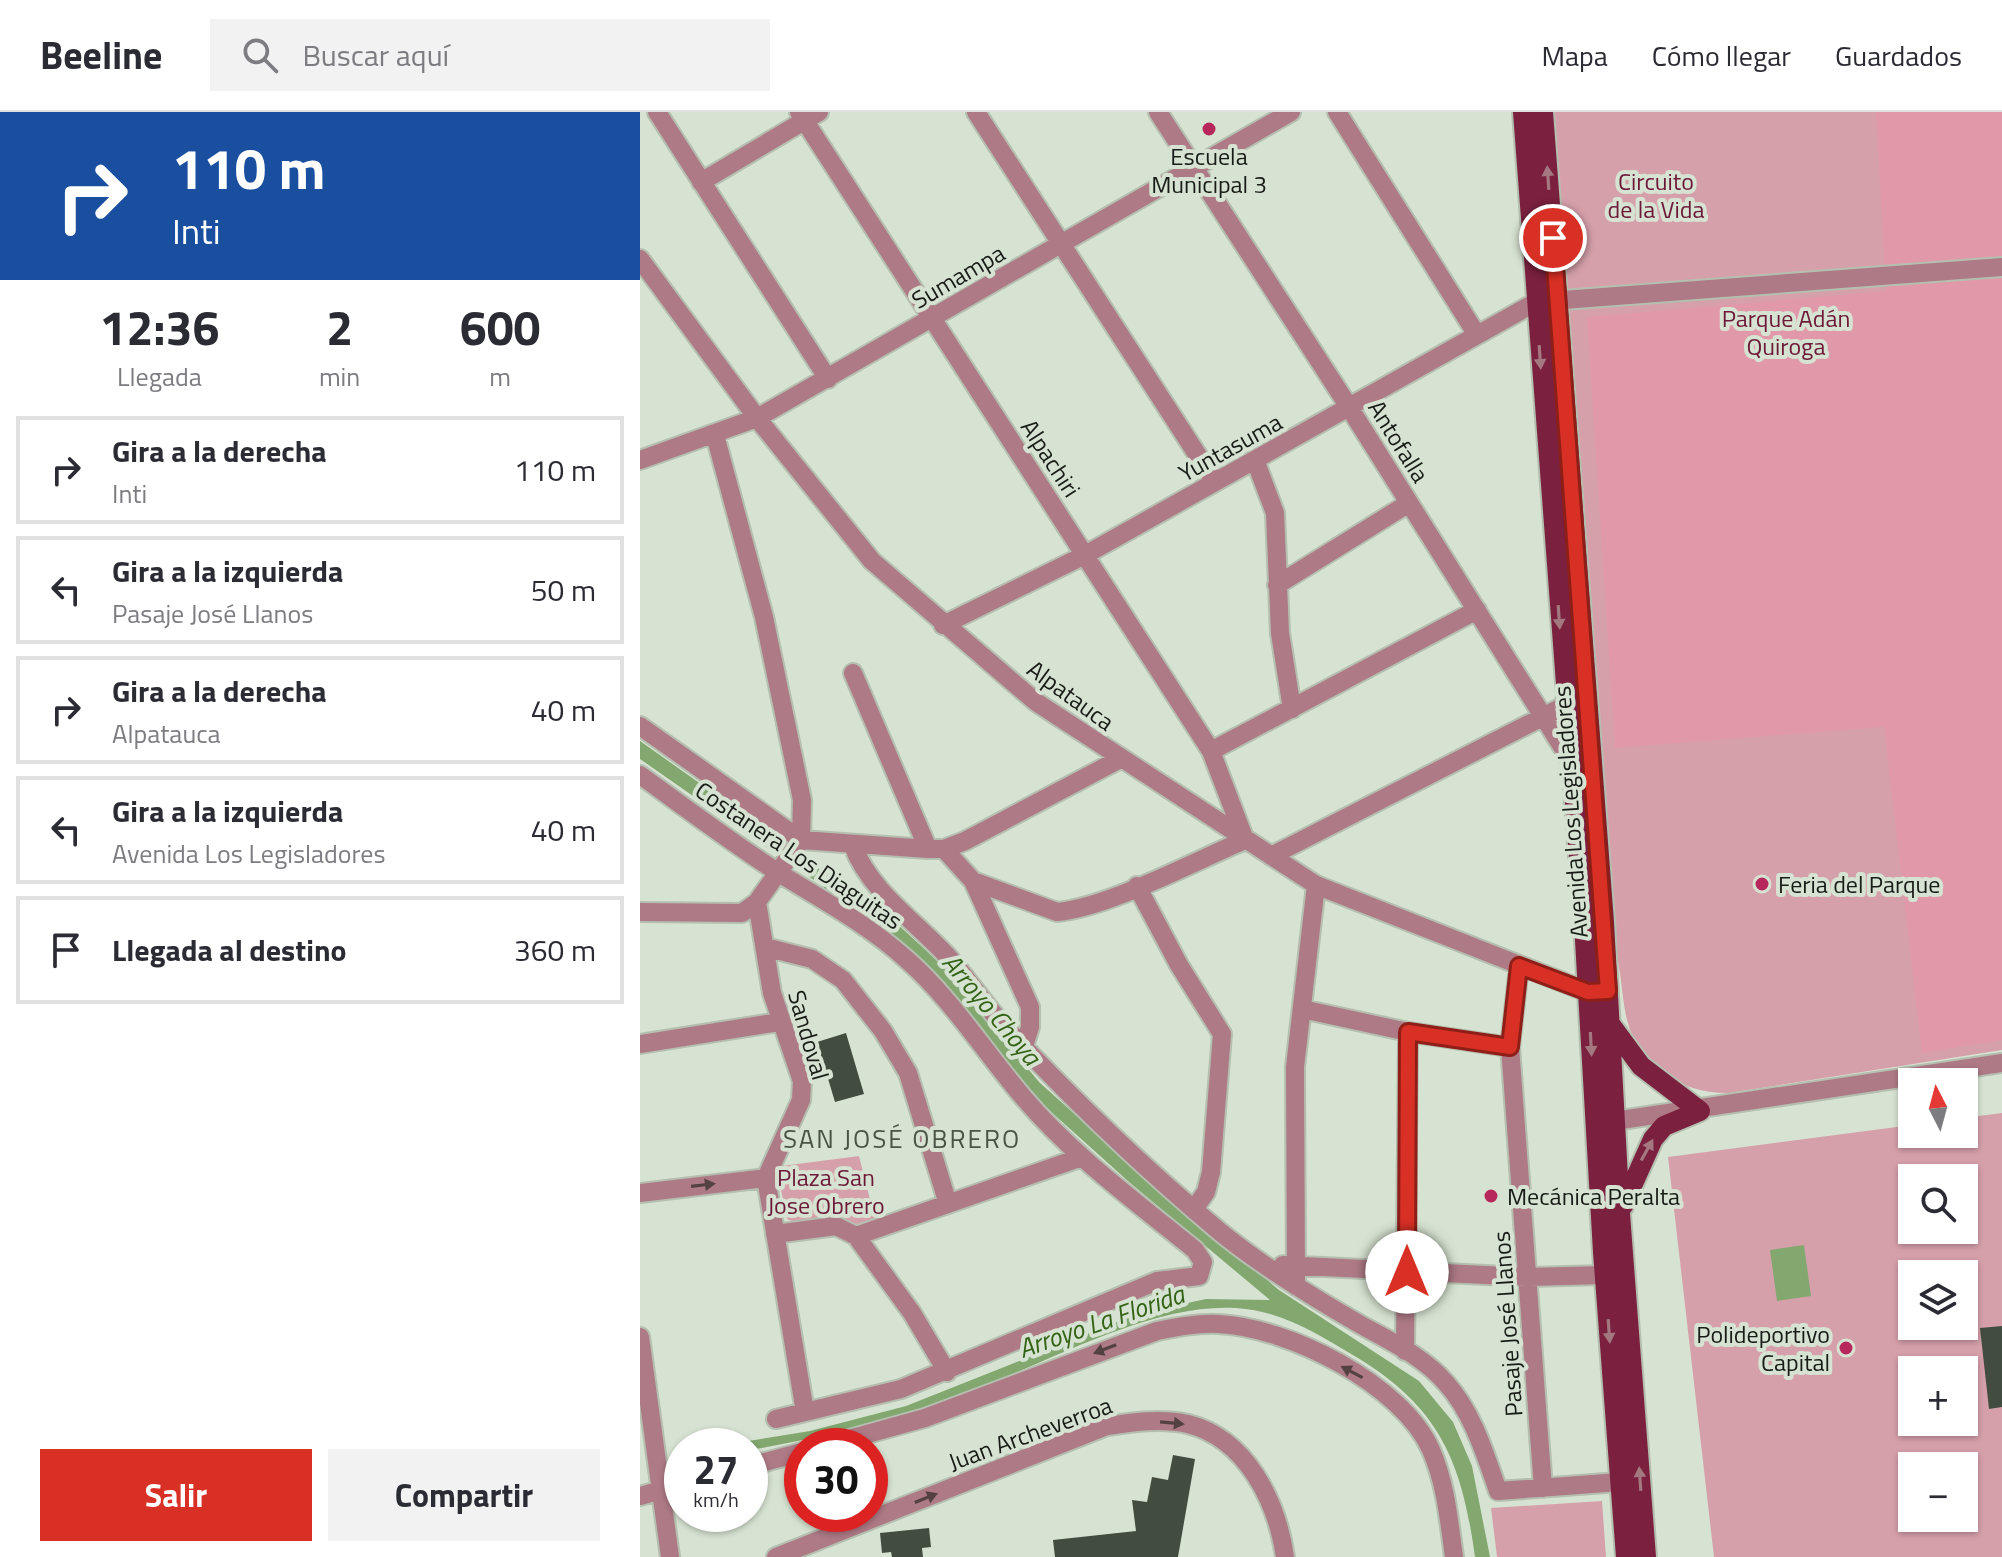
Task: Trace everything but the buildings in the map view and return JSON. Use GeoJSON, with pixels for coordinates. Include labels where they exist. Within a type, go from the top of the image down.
{"type":"FeatureCollection","features":[{"type":"Feature","properties":{"kind":"main road","name":"Avenida Los Legisladores"},"geometry":{"type":"LineString","coordinates":[[1523,112],[1571,761],[1598,991],[1610,1024],[1605,1123],[1604,1275],[1626,1557]]}},
{"type":"Feature","properties":{"kind":"main road","name":"Avenida Los Legisladores"},"geometry":{"type":"LineString","coordinates":[[1543,112],[1595,799],[1598,991],[1605,1123],[1620,1214],[1646,1557]]}},
{"type":"Feature","properties":{"kind":"main road"},"geometry":{"type":"LineString","coordinates":[[1610,1024],[1641,1066],[1700,1111]]}},
{"type":"Feature","properties":{"kind":"main road"},"geometry":{"type":"LineString","coordinates":[[1620,1214],[1653,1139],[1664,1126],[1700,1111]]}},
{"type":"Feature","properties":{"kind":"street"},"geometry":{"type":"LineString","coordinates":[[657,112],[828,379]]}},
{"type":"Feature","properties":{"kind":"street"},"geometry":{"type":"LineString","coordinates":[[976,112],[1215,482]]}},
{"type":"Feature","properties":{"kind":"street","name":"Antofalla"},"geometry":{"type":"LineString","coordinates":[[1158,112],[1349,407],[1595,799]]}},
{"type":"Feature","properties":{"kind":"street","name":"Sumampa"},"geometry":{"type":"LineString","coordinates":[[640,460],[757,418],[1291,112]]}},
{"type":"Feature","properties":{"kind":"street"},"geometry":{"type":"LineString","coordinates":[[1337,112],[1477,335]]}},
{"type":"Feature","properties":{"kind":"street"},"geometry":{"type":"LineString","coordinates":[[701,182],[808,115]]}},
{"type":"Feature","properties":{"kind":"street","name":"Alpachiri"},"geometry":{"type":"LineString","coordinates":[[808,115],[932,318],[1211,751],[1245,840]]}},
{"type":"Feature","properties":{"kind":"street","name":"Alpatauca"},"geometry":{"type":"LineString","coordinates":[[640,259],[757,418],[872,561],[1036,702],[1316,885],[1519,966],[1598,991]]}},
{"type":"Feature","properties":{"kind":"street"},"geometry":{"type":"LineString","coordinates":[[1536,302],[2002,267]]}},
{"type":"Feature","properties":{"kind":"street","name":"Yuntasuma"},"geometry":{"type":"LineString","coordinates":[[943,625],[1085,555],[1536,302]]}},
{"type":"Feature","properties":{"kind":"street"},"geometry":{"type":"LineString","coordinates":[[640,912],[742,913],[757,902],[790,855],[802,800],[764,617],[715,435]]}},
{"type":"Feature","properties":{"kind":"street"},"geometry":{"type":"LineString","coordinates":[[1255,460],[1269,490],[1275,513],[1277,585],[1292,709]]}},
{"type":"Feature","properties":{"kind":"street"},"geometry":{"type":"LineString","coordinates":[[1277,585],[1409,503]]}},
{"type":"Feature","properties":{"kind":"street"},"geometry":{"type":"LineString","coordinates":[[1211,751],[1477,610]]}},
{"type":"Feature","properties":{"kind":"street"},"geometry":{"type":"LineString","coordinates":[[853,673],[936,849],[973,881],[1057,912],[1071,911],[1245,840]]}},
{"type":"Feature","properties":{"kind":"street"},"geometry":{"type":"LineString","coordinates":[[1271,856],[1566,705]]}},
{"type":"Feature","properties":{"kind":"street"},"geometry":{"type":"LineString","coordinates":[[640,726],[790,855],[853,846],[936,849],[965,841],[1120,759]]}},
{"type":"Feature","properties":{"kind":"street","name":"Costanera Los Diaguitas"},"geometry":{"type":"LineString","coordinates":[[640,775],[790,855],[941,992],[1023,1098],[1082,1157],[1195,1250],[1203,1262],[1199,1276],[1157,1281],[947,1372]]}},
{"type":"Feature","properties":{"kind":"street"},"geometry":{"type":"LineString","coordinates":[[853,846],[861,868],[876,886],[950,959],[1024,1046],[1194,1209],[1296,1286],[1405,1351],[1447,1384],[1475,1425],[1498,1491],[1620,1482]]}},
{"type":"Feature","properties":{"kind":"street"},"geometry":{"type":"LineString","coordinates":[[973,881],[1030,1007],[1030,1027],[1024,1046]]}},
{"type":"Feature","properties":{"kind":"street"},"geometry":{"type":"LineString","coordinates":[[1296,1286],[1295,1067],[1316,885]]}},
{"type":"Feature","properties":{"kind":"street"},"geometry":{"type":"LineString","coordinates":[[1137,886],[1179,965],[1222,1034],[1211,1172],[1206,1192],[1194,1209]]}},
{"type":"Feature","properties":{"kind":"street","name":"Sandoval"},"geometry":{"type":"LineString","coordinates":[[757,902],[779,1022],[802,1081],[801,1100],[766,1178]]}},
{"type":"Feature","properties":{"kind":"street"},"geometry":{"type":"LineString","coordinates":[[765,947],[812,959],[843,980],[883,1031],[908,1073],[948,1204]]}},
{"type":"Feature","properties":{"kind":"street","name":"Pasaje José Llanos"},"geometry":{"type":"LineString","coordinates":[[1519,966],[1510,1047],[1543,1488]]}},
{"type":"Feature","properties":{"kind":"street"},"geometry":{"type":"LineString","coordinates":[[1302,1009],[1408,1032],[1510,1047]]}},
{"type":"Feature","properties":{"kind":"street"},"geometry":{"type":"LineString","coordinates":[[640,1044],[779,1022]]}},
{"type":"Feature","properties":{"kind":"street"},"geometry":{"type":"LineString","coordinates":[[1405,1351],[1408,1032]]}},
{"type":"Feature","properties":{"kind":"street"},"geometry":{"type":"LineString","coordinates":[[1605,1123],[2002,1063]]}},
{"type":"Feature","properties":{"kind":"street"},"geometry":{"type":"LineString","coordinates":[[856,1236],[1082,1157]]}},
{"type":"Feature","properties":{"kind":"street"},"geometry":{"type":"LineString","coordinates":[[640,1193],[766,1178],[805,1412]]}},
{"type":"Feature","properties":{"kind":"street"},"geometry":{"type":"LineString","coordinates":[[775,1234],[836,1226],[856,1236],[912,1313],[947,1372],[901,1389],[776,1419]]}},
{"type":"Feature","properties":{"kind":"street"},"geometry":{"type":"LineString","coordinates":[[1263,1263],[1528,1277],[1604,1275]]}},
{"type":"Feature","properties":{"kind":"street"},"geometry":{"type":"LineString","coordinates":[[888,1428],[925,1418],[1122,1343],[1189,1325],[1245,1327],[1315,1352],[1362,1377],[1393,1399],[1431,1448],[1445,1490],[1454,1557]]}},
{"type":"Feature","properties":{"kind":"street"},"geometry":{"type":"LineString","coordinates":[[640,1337],[646,1427],[654,1447],[670,1557]]}},
{"type":"Feature","properties":{"kind":"street","name":"Juan Archeverroa"},"geometry":{"type":"LineString","coordinates":[[776,1557],[1107,1426],[1145,1420],[1189,1424],[1222,1440],[1245,1461],[1270,1499],[1285,1557]]}},
{"type":"Feature","properties":{"kind":"street"},"geometry":{"type":"LineString","coordinates":[[640,1496],[664,1485]]}},
{"type":"Feature","properties":{"kind":"green space","name":"Parque Adán Quiroga"},"geometry":{"type":"Polygon","coordinates":[[[1553,112],[2002,112],[2002,1050],[1729,1093],[1695,1089],[1679,1083],[1652,1064],[1633,1037],[1625,1011],[1614,946],[1553,112]]]}},
{"type":"Feature","properties":{"kind":"green space"},"geometry":{"type":"Polygon","coordinates":[[[1876,112],[2002,112],[2002,1040],[1922,1053],[1884,727],[1615,748],[1587,317],[1886,291],[1876,112]]]}},
{"type":"Feature","properties":{"kind":"green space","name":"Polideportivo Capital"},"geometry":{"type":"Polygon","coordinates":[[[2002,1113],[2002,1557],[1714,1557],[1668,1157],[1898,1127],[1898,1148],[1978,1148],[1978,1116],[2002,1113]]]}},
{"type":"Feature","properties":{"kind":"green space","name":"Plaza San Jose Obrero"},"geometry":{"type":"Polygon","coordinates":[[[859,1156],[876,1223],[831,1228],[787,1219],[779,1180],[782,1166],[859,1156]]]}},
{"type":"Feature","properties":{"kind":"green space"},"geometry":{"type":"Polygon","coordinates":[[[1602,1501],[1606,1557],[1497,1557],[1491,1508],[1602,1501]]]}},
{"type":"Feature","properties":{"kind":"shaded area"},"geometry":{"type":"Polygon","coordinates":[[[640,741],[780,840],[772,851],[640,759],[640,741]]]}},
{"type":"Feature","properties":{"kind":"shaded area"},"geometry":{"type":"Polygon","coordinates":[[[802,857],[892,919],[947,970],[1039,1082],[1139,1172],[1279,1290],[1419,1381],[1453,1422],[1472,1466],[1490,1557],[1475,1557],[1463,1493],[1454,1466],[1443,1441],[1409,1397],[1386,1377],[1329,1340],[1285,1319],[1253,1310],[1204,1309],[1136,1324],[918,1410],[854,1428],[822,1428],[906,1406],[1137,1314],[1206,1299],[1270,1300],[1129,1182],[1029,1092],[882,930],[796,867],[802,857]]]}},
{"type":"Feature","properties":{"kind":"shaded area"},"geometry":{"type":"Polygon","coordinates":[[[1804,1245],[1811,1296],[1777,1301],[1770,1250],[1804,1245]]]}},
{"type":"Feature","properties":{"kind":"shaded area"},"geometry":{"type":"Polygon","coordinates":[[[784,1435],[784,1443],[768,1447],[768,1438],[784,1435]]]}},
{"type":"Feature","properties":{"kind":"place","name":"Escuela Municipal 3"},"geometry":{"type":"Point","coordinates":[1209,129]}},
{"type":"Feature","properties":{"kind":"place","name":"Feria del Parque"},"geometry":{"type":"Point","coordinates":[1762,884]}},
{"type":"Feature","properties":{"kind":"place","name":"Mecánica Peralta"},"geometry":{"type":"Point","coordinates":[1491,1196]}},
{"type":"Feature","properties":{"kind":"place","name":"Polideportivo Capital"},"geometry":{"type":"Point","coordinates":[1846,1348]}},
{"type":"Feature","properties":{"kind":"district","name":"SAN JOSÉ OBRERO"},"geometry":{"type":"Point","coordinates":[902,1138]}},
{"type":"Feature","properties":{"kind":"route"},"geometry":{"type":"LineString","coordinates":[[1407,1272],[1408,1032],[1510,1047],[1519,966],[1588,992],[1608,991],[1553,238]]}},
{"type":"Feature","properties":{"kind":"park label","name":"Circuito de la Vida"},"geometry":{"type":"Point","coordinates":[1656,195]}},
{"type":"Feature","properties":{"kind":"water label","name":"Arroyo Choya"},"geometry":{"type":"Point","coordinates":[992,1009]}},
{"type":"Feature","properties":{"kind":"water label","name":"Arroyo La Florida"},"geometry":{"type":"Point","coordinates":[1101,1321]}}]}
